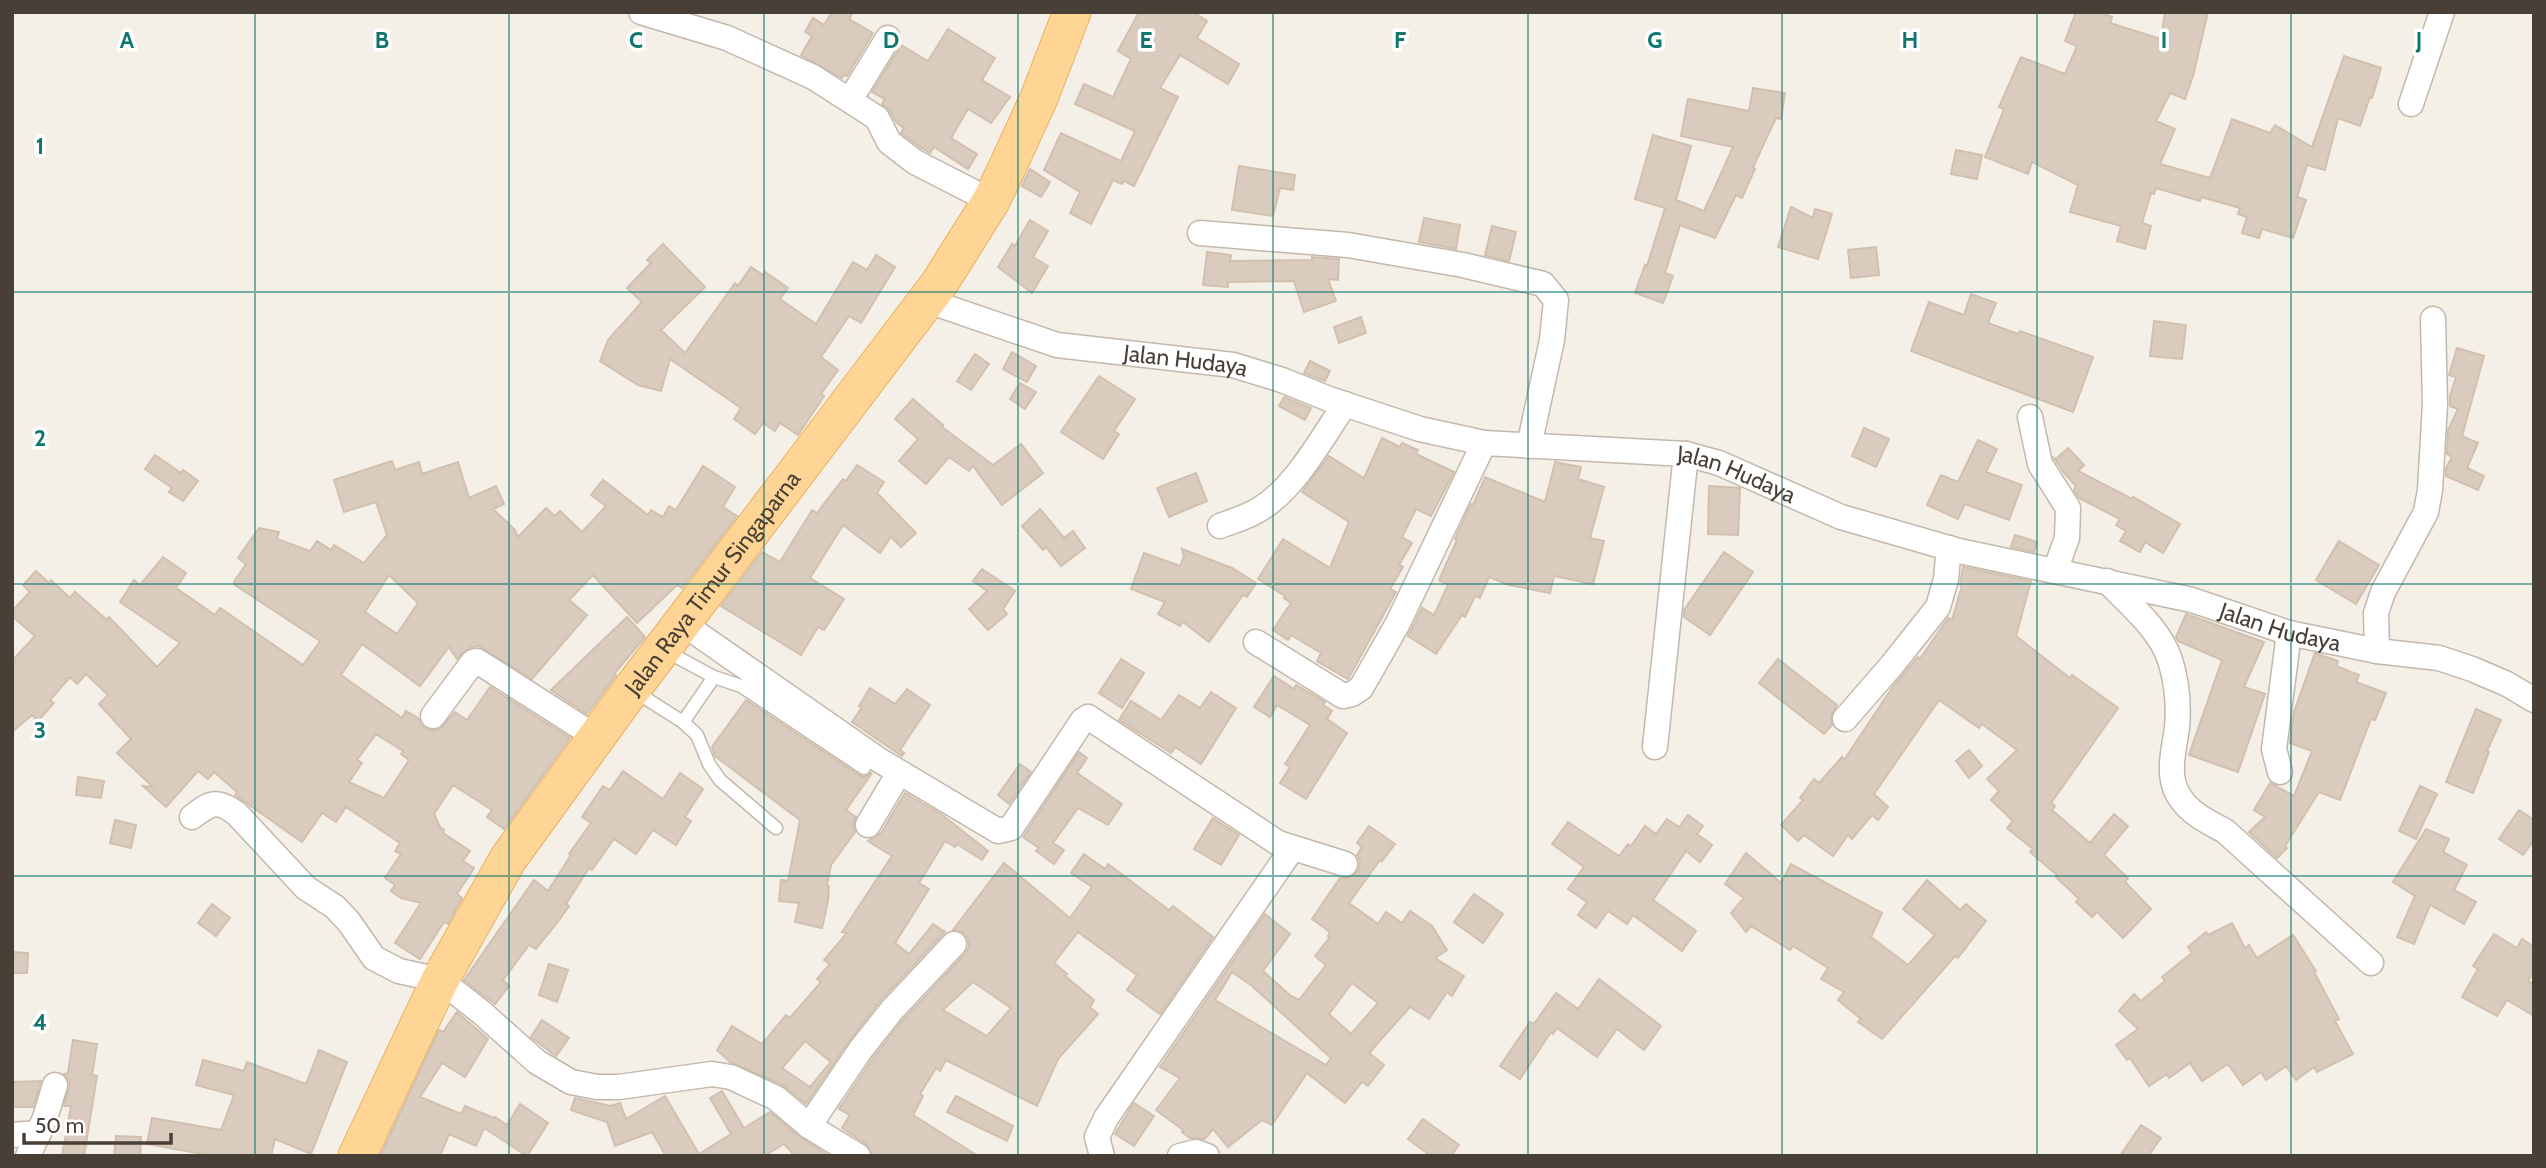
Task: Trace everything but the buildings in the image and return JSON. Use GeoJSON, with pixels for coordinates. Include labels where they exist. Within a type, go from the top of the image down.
{"type":"FeatureCollection","features":[{"type":"Feature","properties":{"kind":"main road","name":"Jalan Raya Timur Singaparna"},"geometry":{"type":"LineString","coordinates":[[356,1156],[440,980],[508,859],[632,689],[934,293],[966,242],[990,201],[1038,98],[1072,12]]}},
{"type":"Feature","properties":{"kind":"street"},"geometry":{"type":"LineString","coordinates":[[641,12],[727,38],[813,77],[877,118],[889,142],[915,162],[990,201]]}},
{"type":"Feature","properties":{"kind":"street"},"geometry":{"type":"LineString","coordinates":[[2411,104],[2442,12]]}},
{"type":"Feature","properties":{"kind":"street"},"geometry":{"type":"LineString","coordinates":[[850,100],[888,38]]}},
{"type":"Feature","properties":{"kind":"street"},"geometry":{"type":"LineString","coordinates":[[1200,233],[1349,245],[1463,265],[1543,284],[1556,300],[1552,340],[1530,446]]}},
{"type":"Feature","properties":{"kind":"street","name":"Jalan Hudaya"},"geometry":{"type":"LineString","coordinates":[[934,293],[1057,345],[1233,365],[1420,429],[1484,443],[1686,454],[1719,463],[1841,517],[1950,548],[2192,600],[2289,633],[2377,651],[2439,658],[2507,684],[2534,700]]}},
{"type":"Feature","properties":{"kind":"street"},"geometry":{"type":"LineString","coordinates":[[2377,651],[2376,613],[2383,592],[2426,512],[2430,490],[2435,404],[2433,319]]}},
{"type":"Feature","properties":{"kind":"street"},"geometry":{"type":"LineString","coordinates":[[1220,526],[1258,510],[1280,493],[1345,404]]}},
{"type":"Feature","properties":{"kind":"street"},"geometry":{"type":"LineString","coordinates":[[2029,417],[2040,464],[2068,508],[2067,538],[2055,571]]}},
{"type":"Feature","properties":{"kind":"street"},"geometry":{"type":"LineString","coordinates":[[1256,642],[1342,696],[1361,688],[1398,623],[1484,443]]}},
{"type":"Feature","properties":{"kind":"street"},"geometry":{"type":"LineString","coordinates":[[1655,747],[1686,454]]}},
{"type":"Feature","properties":{"kind":"street"},"geometry":{"type":"LineString","coordinates":[[1845,719],[1938,607],[1946,579],[1950,548]]}},
{"type":"Feature","properties":{"kind":"street"},"geometry":{"type":"LineString","coordinates":[[2107,581],[2161,639],[2169,658],[2178,688],[2177,727],[2172,757],[2174,785],[2180,798],[2198,817],[2225,831],[2371,963]]}},
{"type":"Feature","properties":{"kind":"street"},"geometry":{"type":"LineString","coordinates":[[2280,772],[2274,749],[2289,633]]}},
{"type":"Feature","properties":{"kind":"street"},"geometry":{"type":"LineString","coordinates":[[673,636],[998,831],[1011,828],[1083,720],[1088,717],[1278,843],[1345,864]]}},
{"type":"Feature","properties":{"kind":"street"},"geometry":{"type":"LineString","coordinates":[[433,716],[473,662],[477,661],[596,737]]}},
{"type":"Feature","properties":{"kind":"street"},"geometry":{"type":"LineString","coordinates":[[868,825],[899,773]]}},
{"type":"Feature","properties":{"kind":"street"},"geometry":{"type":"LineString","coordinates":[[192,817],[206,806],[217,803],[226,805],[306,888],[335,907],[374,958],[398,971],[440,980],[537,1062],[571,1082],[597,1087],[619,1087],[712,1074],[732,1077],[776,1098],[810,1126],[859,1156]]}},
{"type":"Feature","properties":{"kind":"street"},"geometry":{"type":"LineString","coordinates":[[1101,1156],[1097,1138],[1107,1118],[1292,849]]}},
{"type":"Feature","properties":{"kind":"street"},"geometry":{"type":"LineString","coordinates":[[810,1126],[861,1049],[892,1010],[954,944]]}},
{"type":"Feature","properties":{"kind":"street"},"geometry":{"type":"LineString","coordinates":[[28,1156],[39,1133],[55,1085]]}},
{"type":"Feature","properties":{"kind":"street"},"geometry":{"type":"LineString","coordinates":[[12,1135],[39,1133]]}},
{"type":"Feature","properties":{"kind":"street"},"geometry":{"type":"LineString","coordinates":[[1180,1156],[1196,1152],[1207,1156]]}},
{"type":"Feature","properties":{"kind":"lane"},"geometry":{"type":"LineString","coordinates":[[673,636],[714,677],[741,686],[864,768]]}},
{"type":"Feature","properties":{"kind":"lane"},"geometry":{"type":"LineString","coordinates":[[683,722],[714,677]]}},
{"type":"Feature","properties":{"kind":"lane"},"geometry":{"type":"LineString","coordinates":[[632,689],[683,722],[697,735],[709,764],[720,780],[776,828]]}}]}
